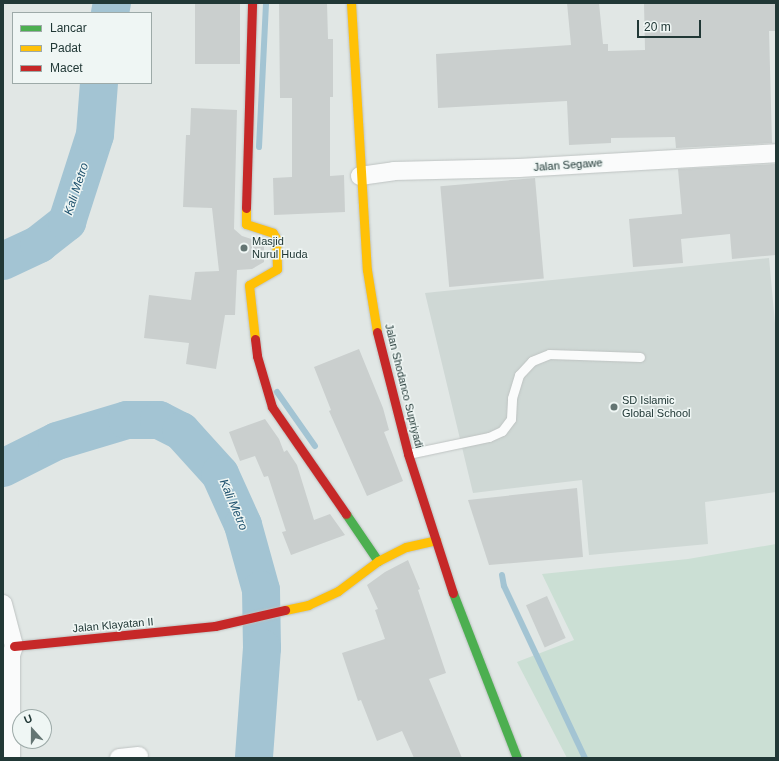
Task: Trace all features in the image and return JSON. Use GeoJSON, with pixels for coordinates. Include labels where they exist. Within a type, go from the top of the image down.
{"type":"FeatureCollection","features":[{"type":"Feature","properties":{"kind":"street"},"geometry":{"type":"LineString","coordinates":[[252,3],[246,224],[273,233],[277,268],[249,285],[256,356],[272,407],[378,561],[406,547],[436,540]]}},
{"type":"Feature","properties":{"kind":"street","name":"Jalan Shodanco Supriyadi"},"geometry":{"type":"LineString","coordinates":[[351,3],[360,176],[371,299],[408,454],[457,606],[517,758]]}},
{"type":"Feature","properties":{"kind":"street","name":"Jalan Segawe"},"geometry":{"type":"LineString","coordinates":[[360,176],[394,171],[519,168],[776,152]]}},
{"type":"Feature","properties":{"kind":"street","name":"Jalan Klayatan II"},"geometry":{"type":"LineString","coordinates":[[9,652],[215,626],[308,605],[338,591],[378,561]]}},
{"type":"Feature","properties":{"kind":"street"},"geometry":{"type":"LineString","coordinates":[[3,604],[9,652],[11,758]]}},
{"type":"Feature","properties":{"kind":"street"},"geometry":{"type":"LineString","coordinates":[[119,758],[139,756]]}},
{"type":"Feature","properties":{"kind":"lane"},"geometry":{"type":"LineString","coordinates":[[408,454],[489,437],[502,431],[511,419],[512,398],[519,375],[532,361],[549,354],[640,357]]}},
{"type":"Feature","properties":{"kind":"shaded area","name":"SD Islamic Global School"},"geometry":{"type":"Polygon","coordinates":[[[769,258],[776,334],[776,492],[705,502],[708,544],[589,555],[582,480],[473,493],[425,293],[769,258]]]}},
{"type":"Feature","properties":{"kind":"green space"},"geometry":{"type":"Polygon","coordinates":[[[776,544],[776,758],[567,758],[517,662],[574,640],[542,574],[688,559],[776,544]]]}},
{"type":"Feature","properties":{"kind":"building"},"geometry":{"type":"Polygon","coordinates":[[[195,3],[240,3],[240,64],[195,64],[195,3]]]}},
{"type":"Feature","properties":{"kind":"building"},"geometry":{"type":"Polygon","coordinates":[[[279,3],[327,3],[328,39],[333,39],[333,97],[330,97],[330,176],[344,175],[345,212],[274,215],[273,178],[292,177],[292,98],[280,98],[279,3]]]}},
{"type":"Feature","properties":{"kind":"building"},"geometry":{"type":"Polygon","coordinates":[[[567,3],[599,3],[603,44],[608,44],[608,51],[645,50],[644,3],[776,3],[776,31],[769,31],[772,143],[676,148],[675,137],[611,138],[611,143],[569,145],[567,101],[438,108],[436,54],[571,45],[567,3]]]}},
{"type":"Feature","properties":{"kind":"building"},"geometry":{"type":"Polygon","coordinates":[[[191,108],[237,110],[234,229],[242,236],[264,243],[264,262],[252,269],[237,270],[235,315],[225,315],[216,369],[186,364],[189,343],[144,338],[149,295],[191,300],[195,272],[219,271],[212,208],[183,207],[186,135],[190,135],[191,108]]]}},
{"type":"Feature","properties":{"kind":"building"},"geometry":{"type":"Polygon","coordinates":[[[776,164],[776,255],[732,259],[730,234],[681,239],[683,263],[633,267],[629,219],[682,214],[678,169],[776,164]]]}},
{"type":"Feature","properties":{"kind":"building"},"geometry":{"type":"Polygon","coordinates":[[[535,178],[544,279],[449,287],[440,186],[535,178]]]}},
{"type":"Feature","properties":{"kind":"building"},"geometry":{"type":"Polygon","coordinates":[[[359,349],[383,408],[389,430],[384,432],[403,481],[367,496],[329,411],[331,410],[314,367],[359,349]]]}},
{"type":"Feature","properties":{"kind":"building"},"geometry":{"type":"Polygon","coordinates":[[[265,419],[279,439],[284,452],[287,450],[297,465],[314,520],[330,514],[345,535],[291,555],[282,532],[286,531],[268,476],[264,477],[255,456],[240,461],[229,432],[265,419]]]}},
{"type":"Feature","properties":{"kind":"building"},"geometry":{"type":"Polygon","coordinates":[[[577,488],[583,557],[489,565],[468,500],[577,488]]]}},
{"type":"Feature","properties":{"kind":"building"},"geometry":{"type":"Polygon","coordinates":[[[408,560],[420,589],[418,590],[446,673],[429,679],[462,758],[414,758],[402,731],[377,741],[361,700],[358,701],[342,653],[385,639],[375,610],[378,609],[367,585],[385,572],[408,560]]]}},
{"type":"Feature","properties":{"kind":"building"},"geometry":{"type":"Polygon","coordinates":[[[547,596],[566,638],[545,647],[526,605],[547,596]]]}},
{"type":"Feature","properties":{"kind":"waterway","name":"Kali Metro"},"geometry":{"type":"LineString","coordinates":[[110,12],[112,3]]}},
{"type":"Feature","properties":{"kind":"waterway"},"geometry":{"type":"LineString","coordinates":[[259,147],[266,3]]}},
{"type":"Feature","properties":{"kind":"waterway","name":"Kali Metro"},"geometry":{"type":"LineString","coordinates":[[3,261],[39,244],[67,222],[95,135],[99,84]]}},
{"type":"Feature","properties":{"kind":"waterway"},"geometry":{"type":"LineString","coordinates":[[277,392],[315,446]]}},
{"type":"Feature","properties":{"kind":"waterway","name":"Kali Metro"},"geometry":{"type":"LineString","coordinates":[[3,468],[57,441],[127,420],[159,420],[181,431],[220,474],[243,525],[261,590],[262,648],[254,758]]}},
{"type":"Feature","properties":{"kind":"waterway"},"geometry":{"type":"LineString","coordinates":[[502,575],[504,586],[585,758]]}},
{"type":"Feature","properties":{"kind":"traffic: fast"},"geometry":{"type":"LineString","coordinates":[[346,514],[378,561]]}},
{"type":"Feature","properties":{"kind":"traffic: fast"},"geometry":{"type":"LineString","coordinates":[[453,593],[517,758]]}},
{"type":"Feature","properties":{"kind":"traffic: slow"},"geometry":{"type":"LineString","coordinates":[[351,3],[367,270],[377,332]]}},
{"type":"Feature","properties":{"kind":"traffic: slow"},"geometry":{"type":"LineString","coordinates":[[246,208],[246,224],[273,233],[276,238],[277,269],[249,285],[255,339]]}},
{"type":"Feature","properties":{"kind":"traffic: slow"},"geometry":{"type":"LineString","coordinates":[[285,610],[308,605],[338,591],[378,561],[406,547],[436,540]]}},
{"type":"Feature","properties":{"kind":"traffic: jam"},"geometry":{"type":"LineString","coordinates":[[246,208],[252,3]]}},
{"type":"Feature","properties":{"kind":"traffic: jam"},"geometry":{"type":"LineString","coordinates":[[377,332],[408,454],[453,593]]}},
{"type":"Feature","properties":{"kind":"traffic: jam"},"geometry":{"type":"LineString","coordinates":[[255,339],[257,356],[272,407],[346,514]]}},
{"type":"Feature","properties":{"kind":"traffic: jam"},"geometry":{"type":"LineString","coordinates":[[14,646],[215,626],[285,610]]}},
{"type":"Feature","properties":{"kind":"place","name":"Masjid Nurul Huda"},"geometry":{"type":"Point","coordinates":[244,248]}},
{"type":"Feature","properties":{"kind":"place","name":"SD Islamic Global School"},"geometry":{"type":"Point","coordinates":[614,407]}}]}
